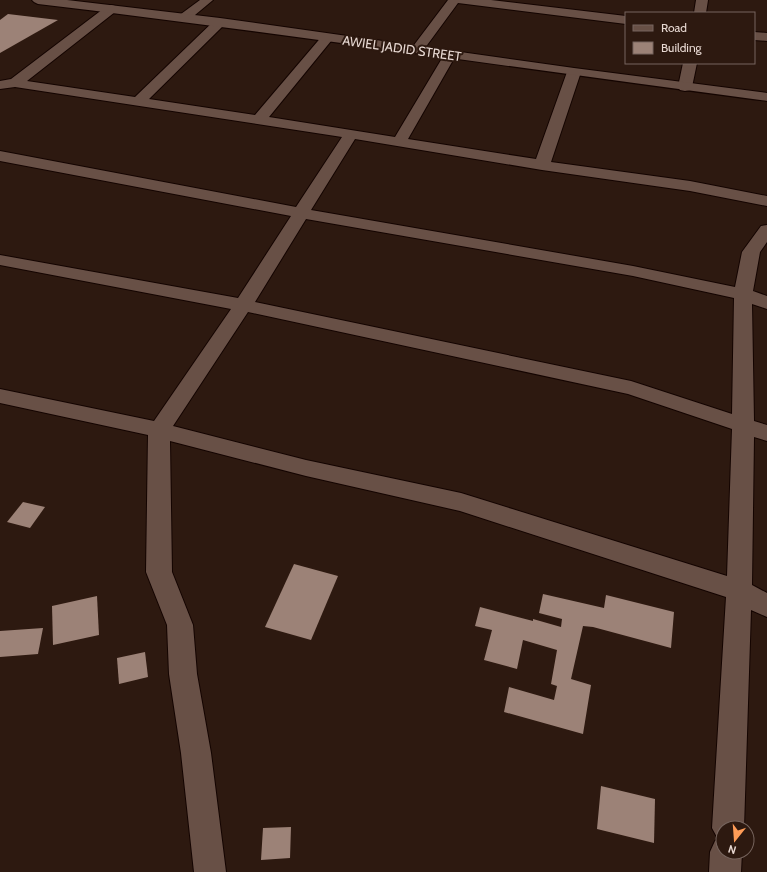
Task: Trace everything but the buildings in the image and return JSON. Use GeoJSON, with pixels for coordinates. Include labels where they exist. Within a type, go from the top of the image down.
{"type":"FeatureCollection","features":[{"type":"Feature","properties":{"kind":"street","name":"AWIEL JADID STREET"},"geometry":{"type":"LineString","coordinates":[[38,0],[185,17],[327,38],[417,49],[450,55],[767,97]]}},
{"type":"Feature","properties":{"kind":"street"},"geometry":{"type":"LineString","coordinates":[[185,17],[206,0]]}},
{"type":"Feature","properties":{"kind":"street"},"geometry":{"type":"LineString","coordinates":[[417,49],[454,0]]}},
{"type":"Feature","properties":{"kind":"street"},"geometry":{"type":"LineString","coordinates":[[462,0],[625,20]]}},
{"type":"Feature","properties":{"kind":"street"},"geometry":{"type":"LineString","coordinates":[[700,12],[702,0]]}},
{"type":"Feature","properties":{"kind":"street"},"geometry":{"type":"LineString","coordinates":[[7,84],[111,9]]}},
{"type":"Feature","properties":{"kind":"street"},"geometry":{"type":"LineString","coordinates":[[138,102],[220,22]]}},
{"type":"Feature","properties":{"kind":"street"},"geometry":{"type":"LineString","coordinates":[[755,36],[767,37]]}},
{"type":"Feature","properties":{"kind":"street"},"geometry":{"type":"LineString","coordinates":[[259,120],[327,38]]}},
{"type":"Feature","properties":{"kind":"street"},"geometry":{"type":"LineString","coordinates":[[399,142],[450,55]]}},
{"type":"Feature","properties":{"kind":"street"},"geometry":{"type":"LineString","coordinates":[[685,87],[690,64]]}},
{"type":"Feature","properties":{"kind":"street"},"geometry":{"type":"LineString","coordinates":[[542,165],[574,72]]}},
{"type":"Feature","properties":{"kind":"street"},"geometry":{"type":"LineString","coordinates":[[7,84],[259,120],[542,165],[690,186],[767,201]]}},
{"type":"Feature","properties":{"kind":"street"},"geometry":{"type":"LineString","coordinates":[[210,872],[196,754],[183,674],[180,624],[160,572],[159,430],[243,305],[351,134]]}},
{"type":"Feature","properties":{"kind":"street"},"geometry":{"type":"LineString","coordinates":[[0,156],[300,213],[633,271],[743,294],[767,304]]}},
{"type":"Feature","properties":{"kind":"street"},"geometry":{"type":"LineString","coordinates":[[728,820],[739,591],[743,425],[743,294],[751,252],[767,230]]}},
{"type":"Feature","properties":{"kind":"street"},"geometry":{"type":"LineString","coordinates":[[0,260],[243,305],[631,388],[767,433]]}},
{"type":"Feature","properties":{"kind":"street"},"geometry":{"type":"LineString","coordinates":[[0,396],[159,430],[306,468],[461,502],[739,591],[767,606]]}},
{"type":"Feature","properties":{"kind":"street"},"geometry":{"type":"LineString","coordinates":[[725,872],[726,860]]}}]}
